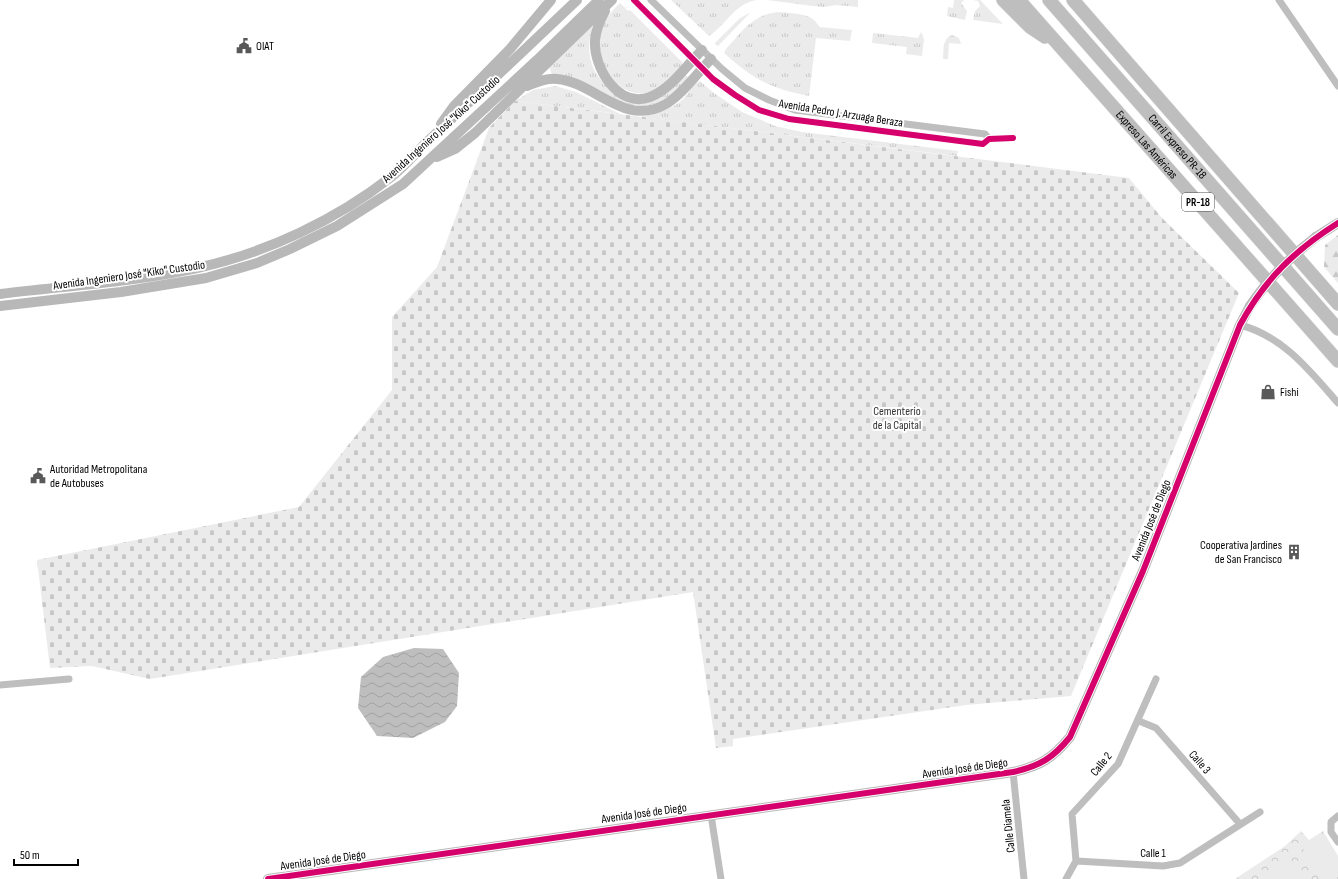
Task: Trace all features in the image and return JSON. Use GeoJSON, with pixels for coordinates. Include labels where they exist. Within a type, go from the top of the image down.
{"type":"FeatureCollection","features":[{"type":"Feature","properties":{"kind":"highway"},"geometry":{"type":"LineString","coordinates":[[1003,0],[1030,27],[1057,44]]}},
{"type":"Feature","properties":{"kind":"highway","name":"Expreso Las Américas"},"geometry":{"type":"LineString","coordinates":[[1019,0],[1169,167],[1219,227],[1338,361]]}},
{"type":"Feature","properties":{"kind":"highway","name":"Carril Expreso PR-18"},"geometry":{"type":"LineString","coordinates":[[1049,0],[1338,329]]}},
{"type":"Feature","properties":{"kind":"highway"},"geometry":{"type":"LineString","coordinates":[[1073,0],[1338,304]]}},
{"type":"Feature","properties":{"kind":"main road"},"geometry":{"type":"LineString","coordinates":[[425,144],[454,106],[510,49],[551,0]]}},
{"type":"Feature","properties":{"kind":"main road","name":"Avenida Ingeniero José \"Kiko\" Custodio"},"geometry":{"type":"LineString","coordinates":[[0,294],[113,281],[197,268],[281,241],[340,211],[407,164],[425,144],[576,0]]}},
{"type":"Feature","properties":{"kind":"main road","name":"Avenida Ingeniero José \"Kiko\" Custodio"},"geometry":{"type":"LineString","coordinates":[[0,306],[171,285],[206,278],[257,263],[290,250],[337,226],[402,184],[430,160],[553,45],[598,0]]}},
{"type":"Feature","properties":{"kind":"main road"},"geometry":{"type":"LineString","coordinates":[[430,160],[460,145],[475,134],[613,0]]}},
{"type":"Feature","properties":{"kind":"main road"},"geometry":{"type":"LineString","coordinates":[[613,0],[599,24],[595,40],[596,57],[602,72],[617,90],[631,98],[649,98],[657,94],[673,81],[702,50]]}},
{"type":"Feature","properties":{"kind":"main road"},"geometry":{"type":"LineString","coordinates":[[522,88],[541,80],[558,79],[577,86],[622,107],[639,111],[650,110],[667,103],[711,59]]}},
{"type":"Feature","properties":{"kind":"main road","name":"Avenida José de Diego"},"geometry":{"type":"LineString","coordinates":[[268,879],[1013,772],[1045,761],[1058,752],[1070,737],[1142,571],[1240,325],[1250,306],[1264,285],[1282,266],[1316,237],[1338,223]]}},
{"type":"Feature","properties":{"kind":"street","name":"Avenida Pedro J. Arzuaga Beraza"},"geometry":{"type":"LineString","coordinates":[[634,0],[702,68],[735,96],[759,110],[789,119],[983,144],[989,139],[1013,138]]}},
{"type":"Feature","properties":{"kind":"street","name":"Avenida Pedro J. Arzuaga Beraza"},"geometry":{"type":"LineString","coordinates":[[651,0],[711,59],[745,88],[769,100],[795,110],[985,134],[989,139]]}},
{"type":"Feature","properties":{"kind":"street"},"geometry":{"type":"LineString","coordinates":[[1279,0],[1338,86]]}},
{"type":"Feature","properties":{"kind":"street"},"geometry":{"type":"LineString","coordinates":[[1240,325],[1259,332],[1298,358],[1338,403]]}},
{"type":"Feature","properties":{"kind":"street"},"geometry":{"type":"LineString","coordinates":[[0,685],[69,678]]}},
{"type":"Feature","properties":{"kind":"street","name":"Calle 2"},"geometry":{"type":"LineString","coordinates":[[1076,861],[1072,814],[1118,764],[1139,721],[1156,679]]}},
{"type":"Feature","properties":{"kind":"street","name":"Calle 3"},"geometry":{"type":"LineString","coordinates":[[1139,721],[1156,728],[1240,824]]}},
{"type":"Feature","properties":{"kind":"street","name":"Calle Diamela"},"geometry":{"type":"LineString","coordinates":[[1013,772],[1024,879]]}},
{"type":"Feature","properties":{"kind":"street","name":"Calle 1"},"geometry":{"type":"LineString","coordinates":[[1076,861],[1163,866],[1180,863],[1260,812]]}},
{"type":"Feature","properties":{"kind":"street"},"geometry":{"type":"LineString","coordinates":[[711,815],[721,879]]}},
{"type":"Feature","properties":{"kind":"street"},"geometry":{"type":"LineString","coordinates":[[1338,816],[1331,822],[1331,832],[1338,842]]}},
{"type":"Feature","properties":{"kind":"street"},"geometry":{"type":"LineString","coordinates":[[1066,879],[1076,861]]}},
{"type":"Feature","properties":{"kind":"green space"},"geometry":{"type":"Polygon","coordinates":[[[671,0],[757,0],[743,5],[709,36],[671,0]]]}},
{"type":"Feature","properties":{"kind":"green space"},"geometry":{"type":"Polygon","coordinates":[[[767,0],[858,0],[858,7],[836,5],[825,7],[767,0]]]}},
{"type":"Feature","properties":{"kind":"green space"},"geometry":{"type":"Polygon","coordinates":[[[954,0],[964,0],[961,3],[967,11],[965,20],[947,16],[948,7],[953,8],[954,0]]]}},
{"type":"Feature","properties":{"kind":"green space"},"geometry":{"type":"Polygon","coordinates":[[[973,0],[980,0],[1003,24],[973,20],[975,11],[980,6],[978,1],[973,0]]]}},
{"type":"Feature","properties":{"kind":"green space"},"geometry":{"type":"Polygon","coordinates":[[[620,3],[628,11],[630,10],[682,62],[683,66],[655,90],[643,93],[632,92],[622,87],[614,80],[602,60],[600,48],[601,32],[607,18],[620,3]]]}},
{"type":"Feature","properties":{"kind":"green space"},"geometry":{"type":"Polygon","coordinates":[[[778,12],[807,16],[816,22],[819,27],[852,30],[850,41],[816,38],[809,96],[784,90],[763,82],[744,70],[724,53],[743,30],[755,20],[778,12]]]}},
{"type":"Feature","properties":{"kind":"green space"},"geometry":{"type":"Polygon","coordinates":[[[749,13],[718,46],[716,45],[715,43],[739,19],[749,13]]]}},
{"type":"Feature","properties":{"kind":"green space"},"geometry":{"type":"Polygon","coordinates":[[[592,24],[589,45],[592,65],[596,73],[607,86],[631,101],[685,75],[689,78],[669,96],[662,100],[648,105],[639,106],[629,105],[552,75],[549,66],[592,24]]]}},
{"type":"Feature","properties":{"kind":"green space"},"geometry":{"type":"Polygon","coordinates":[[[921,32],[924,39],[922,56],[906,54],[907,47],[872,43],[873,33],[918,38],[921,32]]]}},
{"type":"Feature","properties":{"kind":"green space"},"geometry":{"type":"Polygon","coordinates":[[[952,35],[959,38],[961,44],[949,43],[948,59],[943,59],[945,42],[952,35]]]}},
{"type":"Feature","properties":{"kind":"green space"},"geometry":{"type":"Polygon","coordinates":[[[700,81],[714,93],[742,112],[775,126],[802,132],[958,151],[957,156],[641,117],[663,111],[679,103],[695,84],[700,81]]]}},
{"type":"Feature","properties":{"kind":"green space"},"geometry":{"type":"Polygon","coordinates":[[[555,86],[576,92],[620,114],[515,101],[533,90],[555,86]]]}},
{"type":"Feature","properties":{"kind":"green space","name":"Cementerio de la Capital"},"geometry":{"type":"Polygon","coordinates":[[[515,101],[1129,178],[1162,218],[1239,293],[1071,696],[966,705],[733,739],[733,746],[716,748],[693,592],[150,679],[92,666],[50,668],[37,560],[299,507],[392,390],[392,317],[437,267],[489,128],[515,101]]]}},
{"type":"Feature","properties":{"kind":"green space"},"geometry":{"type":"Polygon","coordinates":[[[1338,235],[1338,283],[1324,267],[1325,245],[1338,235]]]}},
{"type":"Feature","properties":{"kind":"green space"},"geometry":{"type":"Polygon","coordinates":[[[1301,831],[1309,840],[1323,831],[1338,856],[1338,879],[1235,879],[1285,846],[1301,831]]]}},
{"type":"Feature","properties":{"kind":"green space"},"geometry":{"type":"Polygon","coordinates":[[[1322,833],[1338,856],[1338,877],[1335,879],[1323,879],[1302,847],[1322,833]]]}},
{"type":"Feature","properties":{"kind":"green space"},"geometry":{"type":"Polygon","coordinates":[[[1289,861],[1303,879],[1265,879],[1289,861]]]}},
{"type":"Feature","properties":{"kind":"water"},"geometry":{"type":"Polygon","coordinates":[[[414,648],[443,649],[459,673],[457,706],[445,722],[413,738],[377,736],[358,708],[361,677],[383,657],[414,648]]]}},
{"type":"Feature","properties":{"kind":"cycle path"},"geometry":{"type":"LineString","coordinates":[[634,0],[713,79],[759,110],[789,119],[983,144],[989,139],[1013,138]]}},
{"type":"Feature","properties":{"kind":"cycle path"},"geometry":{"type":"LineString","coordinates":[[268,879],[1013,772],[1031,767],[1052,756],[1070,737],[1143,571],[1240,325],[1259,294],[1282,267],[1294,255],[1322,233],[1338,223]]}},
{"type":"Feature","properties":{"kind":"place","name":"OIAT"},"geometry":{"type":"Point","coordinates":[244,46]}},
{"type":"Feature","properties":{"kind":"place","name":"Fishi"},"geometry":{"type":"Point","coordinates":[1268,392]}},
{"type":"Feature","properties":{"kind":"place","name":"Autoridad Metropolitana de Autobuses"},"geometry":{"type":"Point","coordinates":[38,476]}},
{"type":"Feature","properties":{"kind":"place","name":"Cooperativa Jardines de San Francisco"},"geometry":{"type":"Point","coordinates":[1294,552]}}]}
